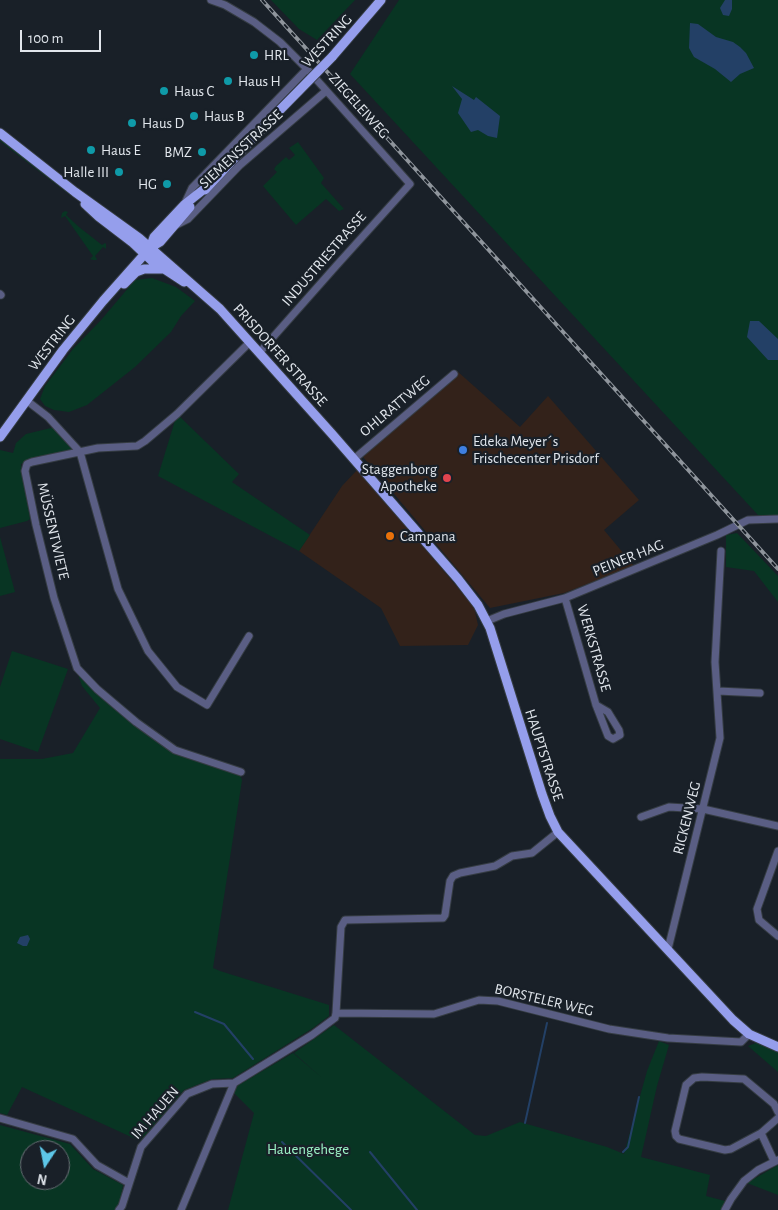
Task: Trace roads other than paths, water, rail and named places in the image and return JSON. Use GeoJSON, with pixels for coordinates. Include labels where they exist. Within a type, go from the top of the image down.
{"type":"FeatureCollection","features":[{"type":"Feature","properties":{"kind":"main road","name":"WESTRING"},"geometry":{"type":"LineString","coordinates":[[147,251],[154,238],[204,183],[332,57],[381,0]]}},
{"type":"Feature","properties":{"kind":"main road","name":"PRISDORFER STRASSE"},"geometry":{"type":"LineString","coordinates":[[0,133],[75,192],[139,238],[147,251],[163,269],[207,296]]}},
{"type":"Feature","properties":{"kind":"main road","name":"WESTRING"},"geometry":{"type":"LineString","coordinates":[[0,437],[63,350],[102,301],[147,251],[160,242],[174,226],[204,183]]}},
{"type":"Feature","properties":{"kind":"main road","name":"PRISDORFER STRASSE"},"geometry":{"type":"LineString","coordinates":[[147,251],[207,296],[332,434]]}},
{"type":"Feature","properties":{"kind":"main road"},"geometry":{"type":"LineString","coordinates":[[102,301],[116,293],[136,272],[147,269],[163,269]]}},
{"type":"Feature","properties":{"kind":"main road","name":"HAUPTSTRASSE"},"geometry":{"type":"LineString","coordinates":[[332,434],[458,579],[478,605],[487,621],[542,794],[558,832],[729,1015],[750,1034],[778,1047]]}},
{"type":"Feature","properties":{"kind":"street","name":"ZIEGELEIWEG"},"geometry":{"type":"LineString","coordinates":[[211,0],[225,5],[267,31],[307,69],[410,184]]}},
{"type":"Feature","properties":{"kind":"street","name":"SIEMENSSTRASSE"},"geometry":{"type":"LineString","coordinates":[[204,183],[307,69]]}},
{"type":"Feature","properties":{"kind":"street","name":"SIEMENSSTRASSE"},"geometry":{"type":"LineString","coordinates":[[174,226],[188,219],[266,141],[326,91]]}},
{"type":"Feature","properties":{"kind":"street","name":"INDUSTRIESTRASSE"},"geometry":{"type":"LineString","coordinates":[[260,353],[341,259],[410,184]]}},
{"type":"Feature","properties":{"kind":"street","name":"MÜSSENTWIETE"},"geometry":{"type":"LineString","coordinates":[[241,772],[175,750],[103,695],[77,668],[54,598],[25,471],[27,464],[80,452],[98,448],[137,446],[177,414],[249,343]]}},
{"type":"Feature","properties":{"kind":"street","name":"OHLRATTWEG"},"geometry":{"type":"LineString","coordinates":[[354,459],[454,374]]}},
{"type":"Feature","properties":{"kind":"street"},"geometry":{"type":"LineString","coordinates":[[26,400],[48,417],[80,452],[118,589],[148,651],[178,687],[207,705],[249,636]]}},
{"type":"Feature","properties":{"kind":"street","name":"PEINER HAG"},"geometry":{"type":"LineString","coordinates":[[487,621],[504,614],[565,598],[717,536],[748,520],[778,518]]}},
{"type":"Feature","properties":{"kind":"street","name":"RICKENWEG"},"geometry":{"type":"LineString","coordinates":[[668,949],[720,738],[715,662],[721,551]]}},
{"type":"Feature","properties":{"kind":"street","name":"WERKSTRASSE"},"geometry":{"type":"LineString","coordinates":[[565,598],[596,705],[608,736],[613,738],[620,735],[608,712],[596,705]]}},
{"type":"Feature","properties":{"kind":"street"},"geometry":{"type":"LineString","coordinates":[[718,691],[760,694]]}},
{"type":"Feature","properties":{"kind":"street"},"geometry":{"type":"LineString","coordinates":[[641,817],[669,807],[703,809],[778,826]]}},
{"type":"Feature","properties":{"kind":"street"},"geometry":{"type":"LineString","coordinates":[[181,1210],[234,1083],[312,1035],[335,1018],[341,928],[346,920],[443,918],[450,881],[453,876],[496,866],[512,856],[532,853],[558,832]]}},
{"type":"Feature","properties":{"kind":"street"},"geometry":{"type":"LineString","coordinates":[[778,851],[757,909],[759,920],[778,936]]}},
{"type":"Feature","properties":{"kind":"street","name":"BORSTELER WEG"},"geometry":{"type":"LineString","coordinates":[[336,1013],[434,1014],[480,1000],[498,1001],[609,1029],[668,1038],[741,1042],[750,1034]]}},
{"type":"Feature","properties":{"kind":"street"},"geometry":{"type":"LineString","coordinates":[[778,1112],[774,1104],[744,1079],[694,1078],[686,1085],[674,1131],[679,1139],[725,1150],[731,1149],[761,1133],[778,1118]]}},
{"type":"Feature","properties":{"kind":"street","name":"IM HAUEN"},"geometry":{"type":"LineString","coordinates":[[119,1210],[122,1206],[141,1147],[187,1094],[212,1084],[234,1083]]}},
{"type":"Feature","properties":{"kind":"street"},"geometry":{"type":"LineString","coordinates":[[0,1118],[73,1139],[97,1164],[129,1183]]}},
{"type":"Feature","properties":{"kind":"street"},"geometry":{"type":"LineString","coordinates":[[725,1210],[730,1199],[744,1181],[758,1170],[776,1161],[761,1133]]}},
{"type":"Feature","properties":{"kind":"water"},"geometry":{"type":"Polygon","coordinates":[[[725,0],[732,0],[732,9],[729,16],[723,15],[720,8],[725,0]]]}},
{"type":"Feature","properties":{"kind":"water"},"geometry":{"type":"Polygon","coordinates":[[[690,23],[698,24],[716,37],[733,42],[746,53],[754,68],[740,74],[731,82],[715,69],[694,57],[689,48],[690,23]]]}},
{"type":"Feature","properties":{"kind":"water"},"geometry":{"type":"Polygon","coordinates":[[[452,86],[474,100],[476,97],[500,116],[497,138],[488,136],[478,130],[471,132],[458,113],[462,99],[452,86]]]}},
{"type":"Feature","properties":{"kind":"water"},"geometry":{"type":"Polygon","coordinates":[[[750,321],[759,321],[778,339],[778,360],[768,360],[747,337],[750,321]]]}},
{"type":"Feature","properties":{"kind":"water"},"geometry":{"type":"Polygon","coordinates":[[[28,935],[30,939],[27,946],[17,943],[20,937],[28,935]]]}},
{"type":"Feature","properties":{"kind":"waterway"},"geometry":{"type":"LineString","coordinates":[[195,1012],[224,1024],[253,1059]]}},
{"type":"Feature","properties":{"kind":"waterway"},"geometry":{"type":"LineString","coordinates":[[525,1123],[547,1023]]}},
{"type":"Feature","properties":{"kind":"waterway"},"geometry":{"type":"LineString","coordinates":[[623,1152],[628,1147],[639,1097]]}},
{"type":"Feature","properties":{"kind":"waterway"},"geometry":{"type":"LineString","coordinates":[[282,1142],[351,1210]]}},
{"type":"Feature","properties":{"kind":"waterway"},"geometry":{"type":"LineString","coordinates":[[370,1152],[417,1210]]}},
{"type":"Feature","properties":{"kind":"railway"},"geometry":{"type":"LineString","coordinates":[[262,0],[778,569]]}},
{"type":"Feature","properties":{"kind":"place","name":"HRL"},"geometry":{"type":"Point","coordinates":[254,55]}},
{"type":"Feature","properties":{"kind":"place","name":"Haus H"},"geometry":{"type":"Point","coordinates":[228,81]}},
{"type":"Feature","properties":{"kind":"place","name":"Haus C"},"geometry":{"type":"Point","coordinates":[164,91]}},
{"type":"Feature","properties":{"kind":"place","name":"Haus B"},"geometry":{"type":"Point","coordinates":[194,116]}},
{"type":"Feature","properties":{"kind":"place","name":"Haus D"},"geometry":{"type":"Point","coordinates":[132,123]}},
{"type":"Feature","properties":{"kind":"place","name":"Haus E"},"geometry":{"type":"Point","coordinates":[91,150]}},
{"type":"Feature","properties":{"kind":"place","name":"BMZ"},"geometry":{"type":"Point","coordinates":[202,152]}},
{"type":"Feature","properties":{"kind":"place","name":"Halle III"},"geometry":{"type":"Point","coordinates":[119,172]}},
{"type":"Feature","properties":{"kind":"place","name":"HG"},"geometry":{"type":"Point","coordinates":[167,184]}},
{"type":"Feature","properties":{"kind":"place","name":"Edeka Meyer´s Frischecenter Prisdorf"},"geometry":{"type":"Point","coordinates":[463,450]}},
{"type":"Feature","properties":{"kind":"place","name":"Staggenborg Apotheke"},"geometry":{"type":"Point","coordinates":[447,478]}},
{"type":"Feature","properties":{"kind":"place","name":"Campana"},"geometry":{"type":"Point","coordinates":[390,536]}},
{"type":"Feature","properties":{"kind":"park label","name":"Hauengehege"},"geometry":{"type":"Point","coordinates":[308,1149]}}]}
